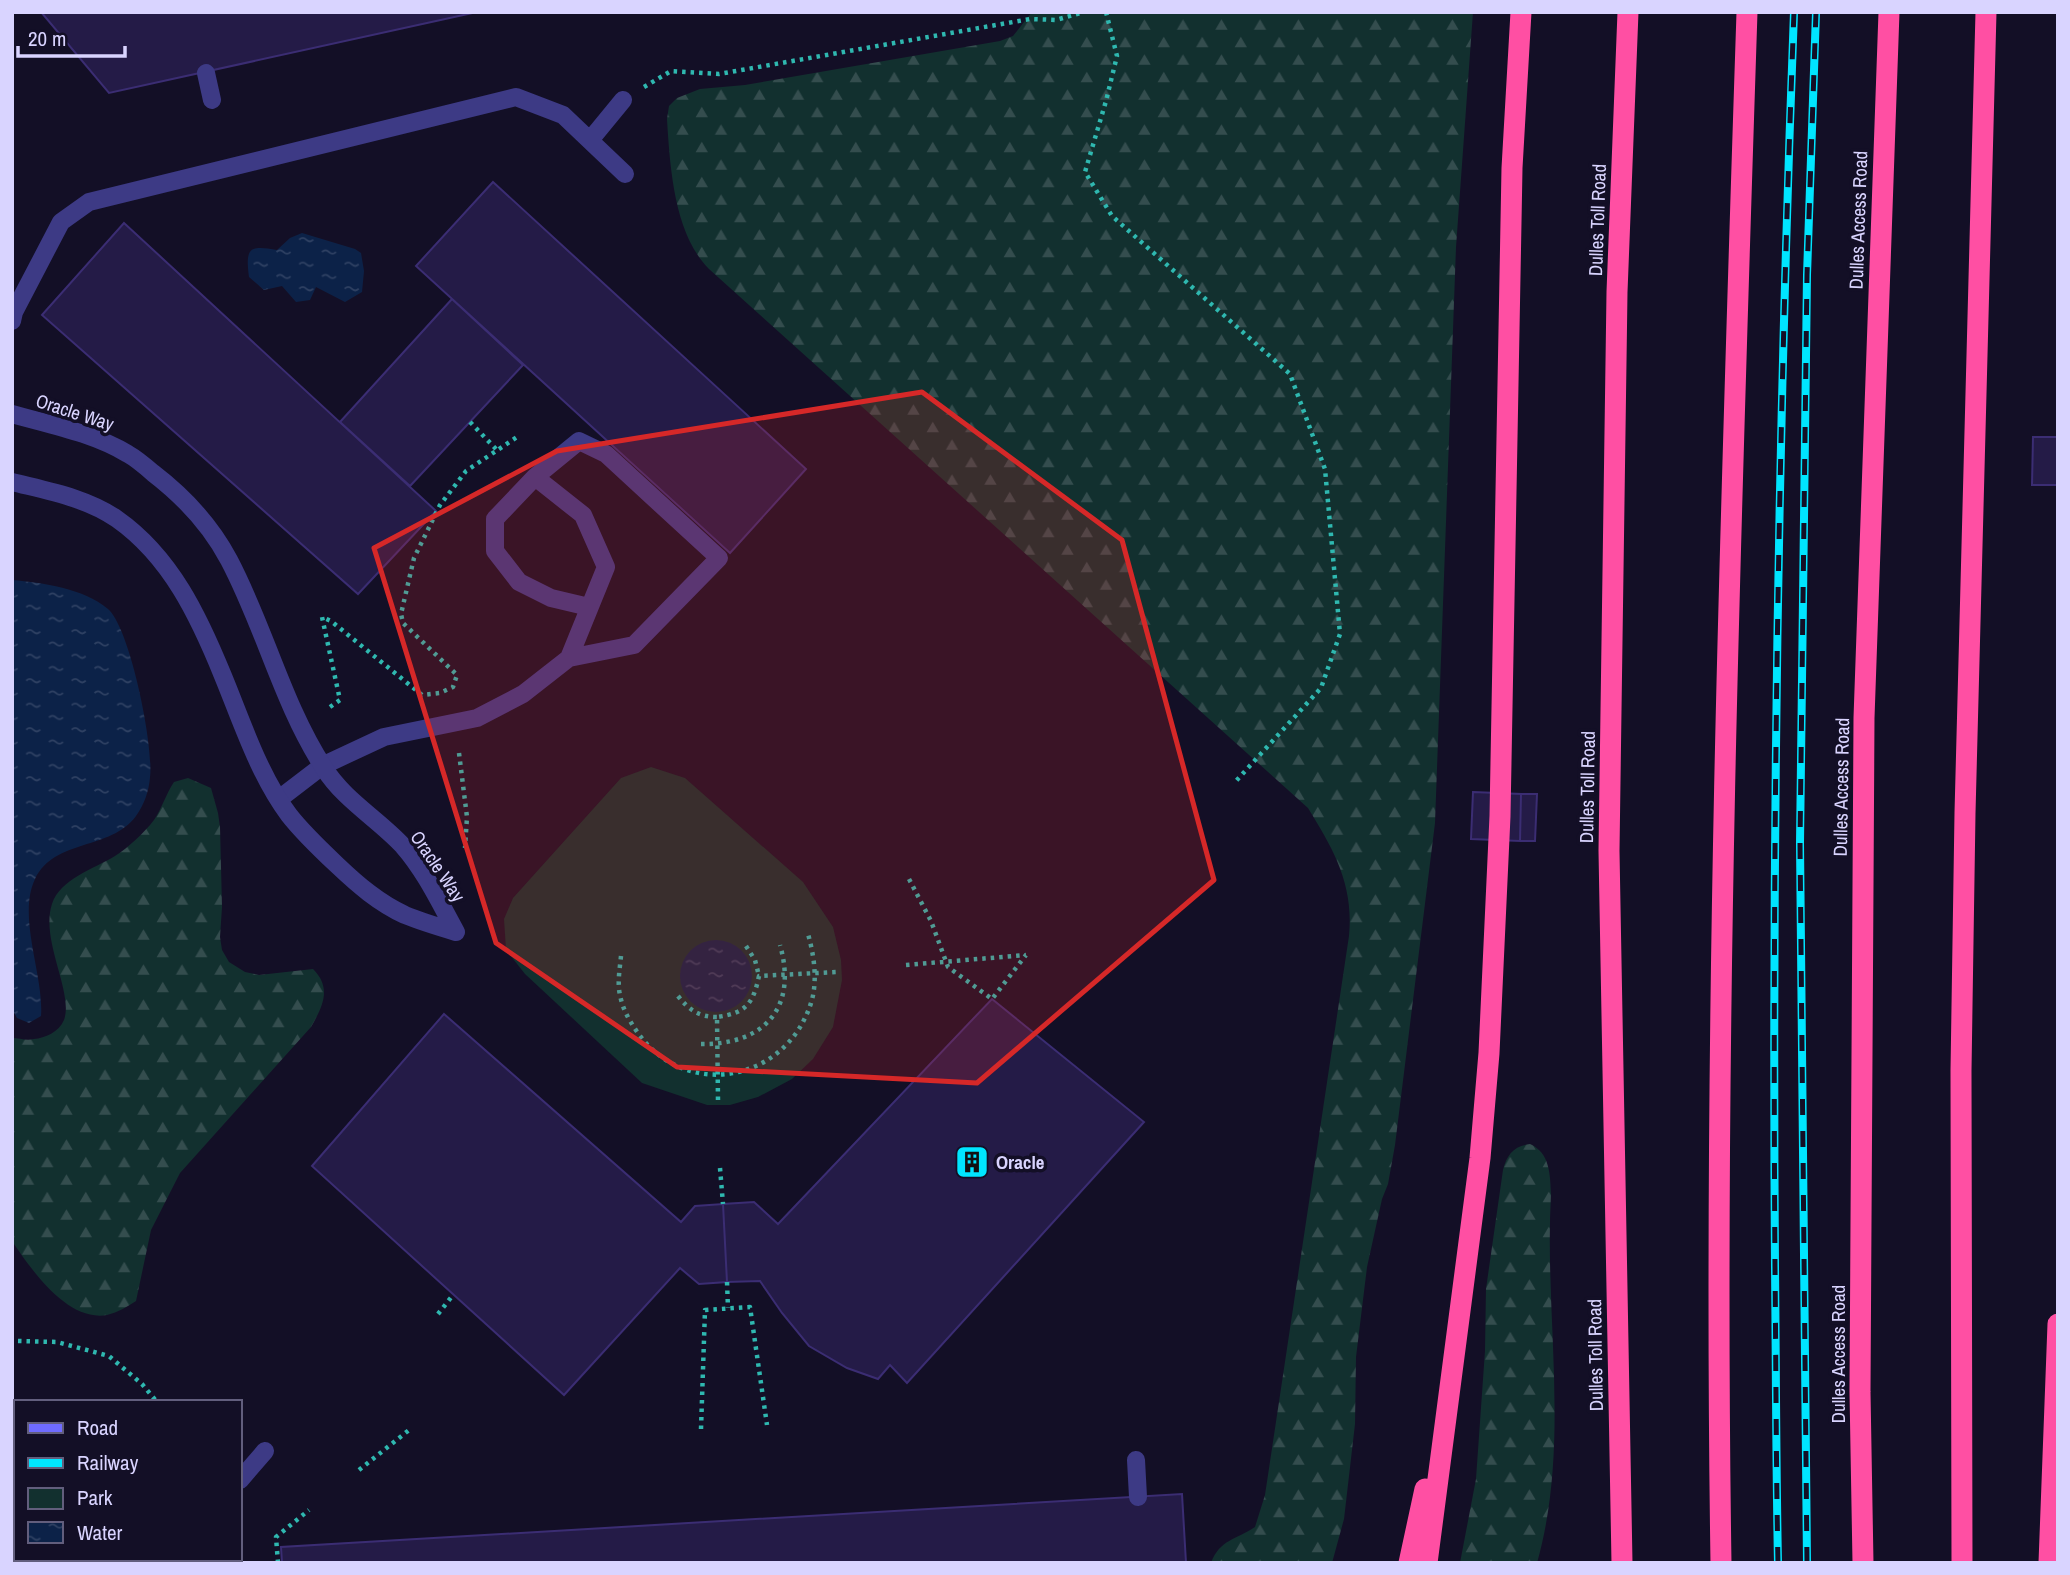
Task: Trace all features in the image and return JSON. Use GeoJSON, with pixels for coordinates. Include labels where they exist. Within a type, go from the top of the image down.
{"type":"FeatureCollection","features":[{"type":"Feature","properties":{"kind":"highway"},"geometry":{"type":"LineString","coordinates":[[1427,1563],[1481,1144],[1492,997],[1506,606],[1513,168],[1521,12]]}},
{"type":"Feature","properties":{"kind":"highway","name":"Dulles Toll Road"},"geometry":{"type":"LineString","coordinates":[[1622,1563],[1609,851],[1617,306],[1628,12]]}},
{"type":"Feature","properties":{"kind":"highway"},"geometry":{"type":"LineString","coordinates":[[1721,1563],[1720,1155],[1725,834],[1747,12]]}},
{"type":"Feature","properties":{"kind":"highway","name":"Dulles Access Road"},"geometry":{"type":"LineString","coordinates":[[1863,1563],[1860,1365],[1864,718],[1889,12]]}},
{"type":"Feature","properties":{"kind":"highway"},"geometry":{"type":"LineString","coordinates":[[1962,1563],[1961,1071],[1986,12]]}},
{"type":"Feature","properties":{"kind":"highway"},"geometry":{"type":"LineString","coordinates":[[2049,1563],[2058,1324]]}},
{"type":"Feature","properties":{"kind":"highway"},"geometry":{"type":"LineString","coordinates":[[1409,1563],[1449,1382]]}},
{"type":"Feature","properties":{"kind":"street"},"geometry":{"type":"LineString","coordinates":[[206,73],[212,100]]}},
{"type":"Feature","properties":{"kind":"street"},"geometry":{"type":"LineString","coordinates":[[12,321],[14,312],[61,222],[89,202],[516,97],[563,115],[625,174]]}},
{"type":"Feature","properties":{"kind":"street"},"geometry":{"type":"LineString","coordinates":[[591,139],[623,100]]}},
{"type":"Feature","properties":{"kind":"street","name":"Oracle Way"},"geometry":{"type":"LineString","coordinates":[[12,414],[99,439],[129,454],[173,488],[205,523],[229,560],[288,699],[322,766],[355,804],[403,847],[428,882],[456,932],[405,915],[366,893],[314,844],[279,799],[254,749],[206,632],[188,599],[145,542],[117,519],[86,502],[12,482]]}},
{"type":"Feature","properties":{"kind":"street"},"geometry":{"type":"LineString","coordinates":[[279,799],[322,766],[384,737],[477,718],[523,694],[569,658],[634,645],[719,558],[607,454],[579,440],[535,477],[495,519],[495,551],[519,582],[551,598],[589,607]]}},
{"type":"Feature","properties":{"kind":"street"},"geometry":{"type":"LineString","coordinates":[[535,477],[583,515],[606,567],[569,658]]}},
{"type":"Feature","properties":{"kind":"street"},"geometry":{"type":"LineString","coordinates":[[242,1478],[265,1451]]}},
{"type":"Feature","properties":{"kind":"street"},"geometry":{"type":"LineString","coordinates":[[1136,1460],[1138,1497]]}},
{"type":"Feature","properties":{"kind":"path"},"geometry":{"type":"LineString","coordinates":[[623,100],[671,71],[719,74],[1030,19],[1056,20],[1084,12]]}},
{"type":"Feature","properties":{"kind":"path"},"geometry":{"type":"LineString","coordinates":[[1105,12],[1117,55],[1085,172],[1112,216],[1290,374],[1325,469],[1340,634],[1321,688],[1236,781]]}},
{"type":"Feature","properties":{"kind":"path"},"geometry":{"type":"LineString","coordinates":[[470,422],[496,449]]}},
{"type":"Feature","properties":{"kind":"path"},"geometry":{"type":"LineString","coordinates":[[330,707],[341,700],[322,617],[331,621],[422,695],[440,693],[453,687],[457,675],[403,623],[401,614],[414,558],[440,505],[466,471],[517,437]]}},
{"type":"Feature","properties":{"kind":"path"},"geometry":{"type":"LineString","coordinates":[[459,753],[467,817],[465,848]]}},
{"type":"Feature","properties":{"kind":"path"},"geometry":{"type":"LineString","coordinates":[[906,965],[945,961],[1026,955],[992,999],[948,967],[945,961],[931,921],[909,879]]}},
{"type":"Feature","properties":{"kind":"path"},"geometry":{"type":"LineString","coordinates":[[621,956],[619,987],[626,1016],[649,1049],[676,1066],[704,1075],[738,1073],[764,1063],[782,1050],[799,1031],[812,1001],[813,954],[808,934]]}},
{"type":"Feature","properties":{"kind":"path"},"geometry":{"type":"LineString","coordinates":[[701,1044],[737,1041],[761,1029],[774,1017],[783,994],[784,961],[780,945]]}},
{"type":"Feature","properties":{"kind":"path"},"geometry":{"type":"LineString","coordinates":[[678,996],[687,1007],[703,1017],[736,1014],[754,998],[759,976],[755,960],[746,946]]}},
{"type":"Feature","properties":{"kind":"path"},"geometry":{"type":"LineString","coordinates":[[759,976],[837,972]]}},
{"type":"Feature","properties":{"kind":"path"},"geometry":{"type":"LineString","coordinates":[[717,1017],[718,1100]]}},
{"type":"Feature","properties":{"kind":"path"},"geometry":{"type":"LineString","coordinates":[[720,1168],[723,1204]]}},
{"type":"Feature","properties":{"kind":"path"},"geometry":{"type":"LineString","coordinates":[[727,1282],[728,1308]]}},
{"type":"Feature","properties":{"kind":"path"},"geometry":{"type":"LineString","coordinates":[[438,1314],[453,1295]]}},
{"type":"Feature","properties":{"kind":"path"},"geometry":{"type":"LineString","coordinates":[[701,1429],[705,1310],[728,1308],[750,1307],[767,1425]]}},
{"type":"Feature","properties":{"kind":"path"},"geometry":{"type":"LineString","coordinates":[[18,1341],[57,1342],[109,1356],[142,1384],[155,1400]]}},
{"type":"Feature","properties":{"kind":"path"},"geometry":{"type":"LineString","coordinates":[[359,1470],[410,1430]]}},
{"type":"Feature","properties":{"kind":"path"},"geometry":{"type":"LineString","coordinates":[[278,1563],[276,1536],[309,1510]]}},
{"type":"Feature","properties":{"kind":"highlighted area"},"geometry":{"type":"Polygon","coordinates":[[[922,392],[1122,540],[1214,880],[977,1083],[677,1067],[496,943],[374,548],[557,451],[922,392]]]}},
{"type":"Feature","properties":{"kind":"green space"},"geometry":{"type":"Polygon","coordinates":[[[1032,12],[1473,12],[1456,247],[1435,823],[1395,1145],[1367,1267],[1356,1357],[1355,1424],[1344,1519],[1332,1563],[1211,1563],[1224,1544],[1255,1527],[1265,1495],[1349,936],[1348,900],[1334,854],[1308,808],[709,269],[688,238],[676,199],[667,119],[669,106],[677,98],[700,89],[745,85],[1000,41],[1013,36],[1032,12]]]}},
{"type":"Feature","properties":{"kind":"green space"},"geometry":{"type":"Polygon","coordinates":[[[651,767],[685,778],[803,882],[833,927],[841,960],[842,980],[833,1027],[813,1059],[792,1079],[758,1097],[730,1105],[707,1105],[642,1083],[525,974],[506,950],[504,919],[513,898],[621,778],[651,767]]]}},
{"type":"Feature","properties":{"kind":"green space"},"geometry":{"type":"Polygon","coordinates":[[[188,778],[211,788],[218,813],[222,907],[220,937],[222,950],[229,962],[245,972],[259,975],[313,969],[322,983],[324,997],[311,1027],[180,1173],[151,1230],[136,1301],[111,1314],[92,1315],[64,1302],[52,1291],[12,1241],[12,1038],[28,1040],[43,1037],[55,1031],[64,1020],[65,996],[50,934],[49,918],[56,895],[70,881],[131,844],[154,820],[174,782],[188,778]]]}},
{"type":"Feature","properties":{"kind":"green space"},"geometry":{"type":"Polygon","coordinates":[[[1530,1144],[1542,1153],[1545,1159],[1551,1194],[1555,1426],[1547,1517],[1537,1563],[1460,1563],[1476,1479],[1485,1351],[1486,1289],[1503,1170],[1512,1152],[1530,1144]]]}},
{"type":"Feature","properties":{"kind":"water"},"geometry":{"type":"Polygon","coordinates":[[[302,233],[361,253],[364,271],[362,292],[345,302],[316,287],[310,300],[296,302],[282,286],[264,290],[249,277],[248,259],[251,250],[277,250],[290,238],[302,233]]]}},
{"type":"Feature","properties":{"kind":"water"},"geometry":{"type":"Polygon","coordinates":[[[12,580],[75,591],[108,609],[116,620],[132,662],[144,715],[150,762],[147,793],[136,816],[112,835],[56,857],[44,866],[35,879],[30,894],[29,911],[41,1016],[29,1023],[17,1018],[12,1009],[12,580]]]}},
{"type":"Feature","properties":{"kind":"water"},"geometry":{"type":"Polygon","coordinates":[[[716,940],[736,946],[746,956],[752,976],[746,996],[736,1006],[716,1012],[696,1006],[686,996],[680,976],[686,956],[696,946],[716,940]]]}},
{"type":"Feature","properties":{"kind":"building"},"geometry":{"type":"Polygon","coordinates":[[[41,12],[477,12],[109,93],[41,12]]]}},
{"type":"Feature","properties":{"kind":"building"},"geometry":{"type":"Polygon","coordinates":[[[493,182],[806,469],[730,553],[416,266],[493,182]]]}},
{"type":"Feature","properties":{"kind":"building"},"geometry":{"type":"Polygon","coordinates":[[[124,223],[436,511],[358,594],[42,315],[124,223]]]}},
{"type":"Feature","properties":{"kind":"building"},"geometry":{"type":"Polygon","coordinates":[[[452,299],[523,365],[410,486],[340,422],[452,299]]]}},
{"type":"Feature","properties":{"kind":"building"},"geometry":{"type":"Polygon","coordinates":[[[2033,437],[2057,437],[2057,485],[2032,485],[2033,437]]]}},
{"type":"Feature","properties":{"kind":"building"},"geometry":{"type":"Polygon","coordinates":[[[1473,792],[1521,794],[1520,841],[1471,839],[1473,792]]]}},
{"type":"Feature","properties":{"kind":"building"},"geometry":{"type":"Polygon","coordinates":[[[1521,794],[1537,794],[1535,841],[1520,841],[1521,794]]]}},
{"type":"Feature","properties":{"kind":"building","name":"Oracle"},"geometry":{"type":"Polygon","coordinates":[[[992,999],[1144,1122],[907,1383],[890,1365],[878,1379],[847,1368],[809,1346],[760,1281],[727,1282],[723,1204],[754,1202],[778,1224],[992,999]]]}},
{"type":"Feature","properties":{"kind":"building"},"geometry":{"type":"Polygon","coordinates":[[[444,1014],[681,1222],[695,1206],[723,1204],[727,1282],[699,1284],[680,1268],[564,1395],[312,1166],[444,1014]]]}},
{"type":"Feature","properties":{"kind":"building"},"geometry":{"type":"Polygon","coordinates":[[[1182,1494],[1186,1563],[282,1563],[281,1547],[1182,1494]]]}},
{"type":"Feature","properties":{"kind":"railway"},"geometry":{"type":"LineString","coordinates":[[1778,1563],[1774,1110],[1775,796],[1780,482],[1794,12]]}},
{"type":"Feature","properties":{"kind":"railway"},"geometry":{"type":"LineString","coordinates":[[1807,1563],[1800,843],[1807,275],[1816,12]]}},
{"type":"Feature","properties":{"kind":"place","name":"Oracle"},"geometry":{"type":"Point","coordinates":[972,1162]}}]}
